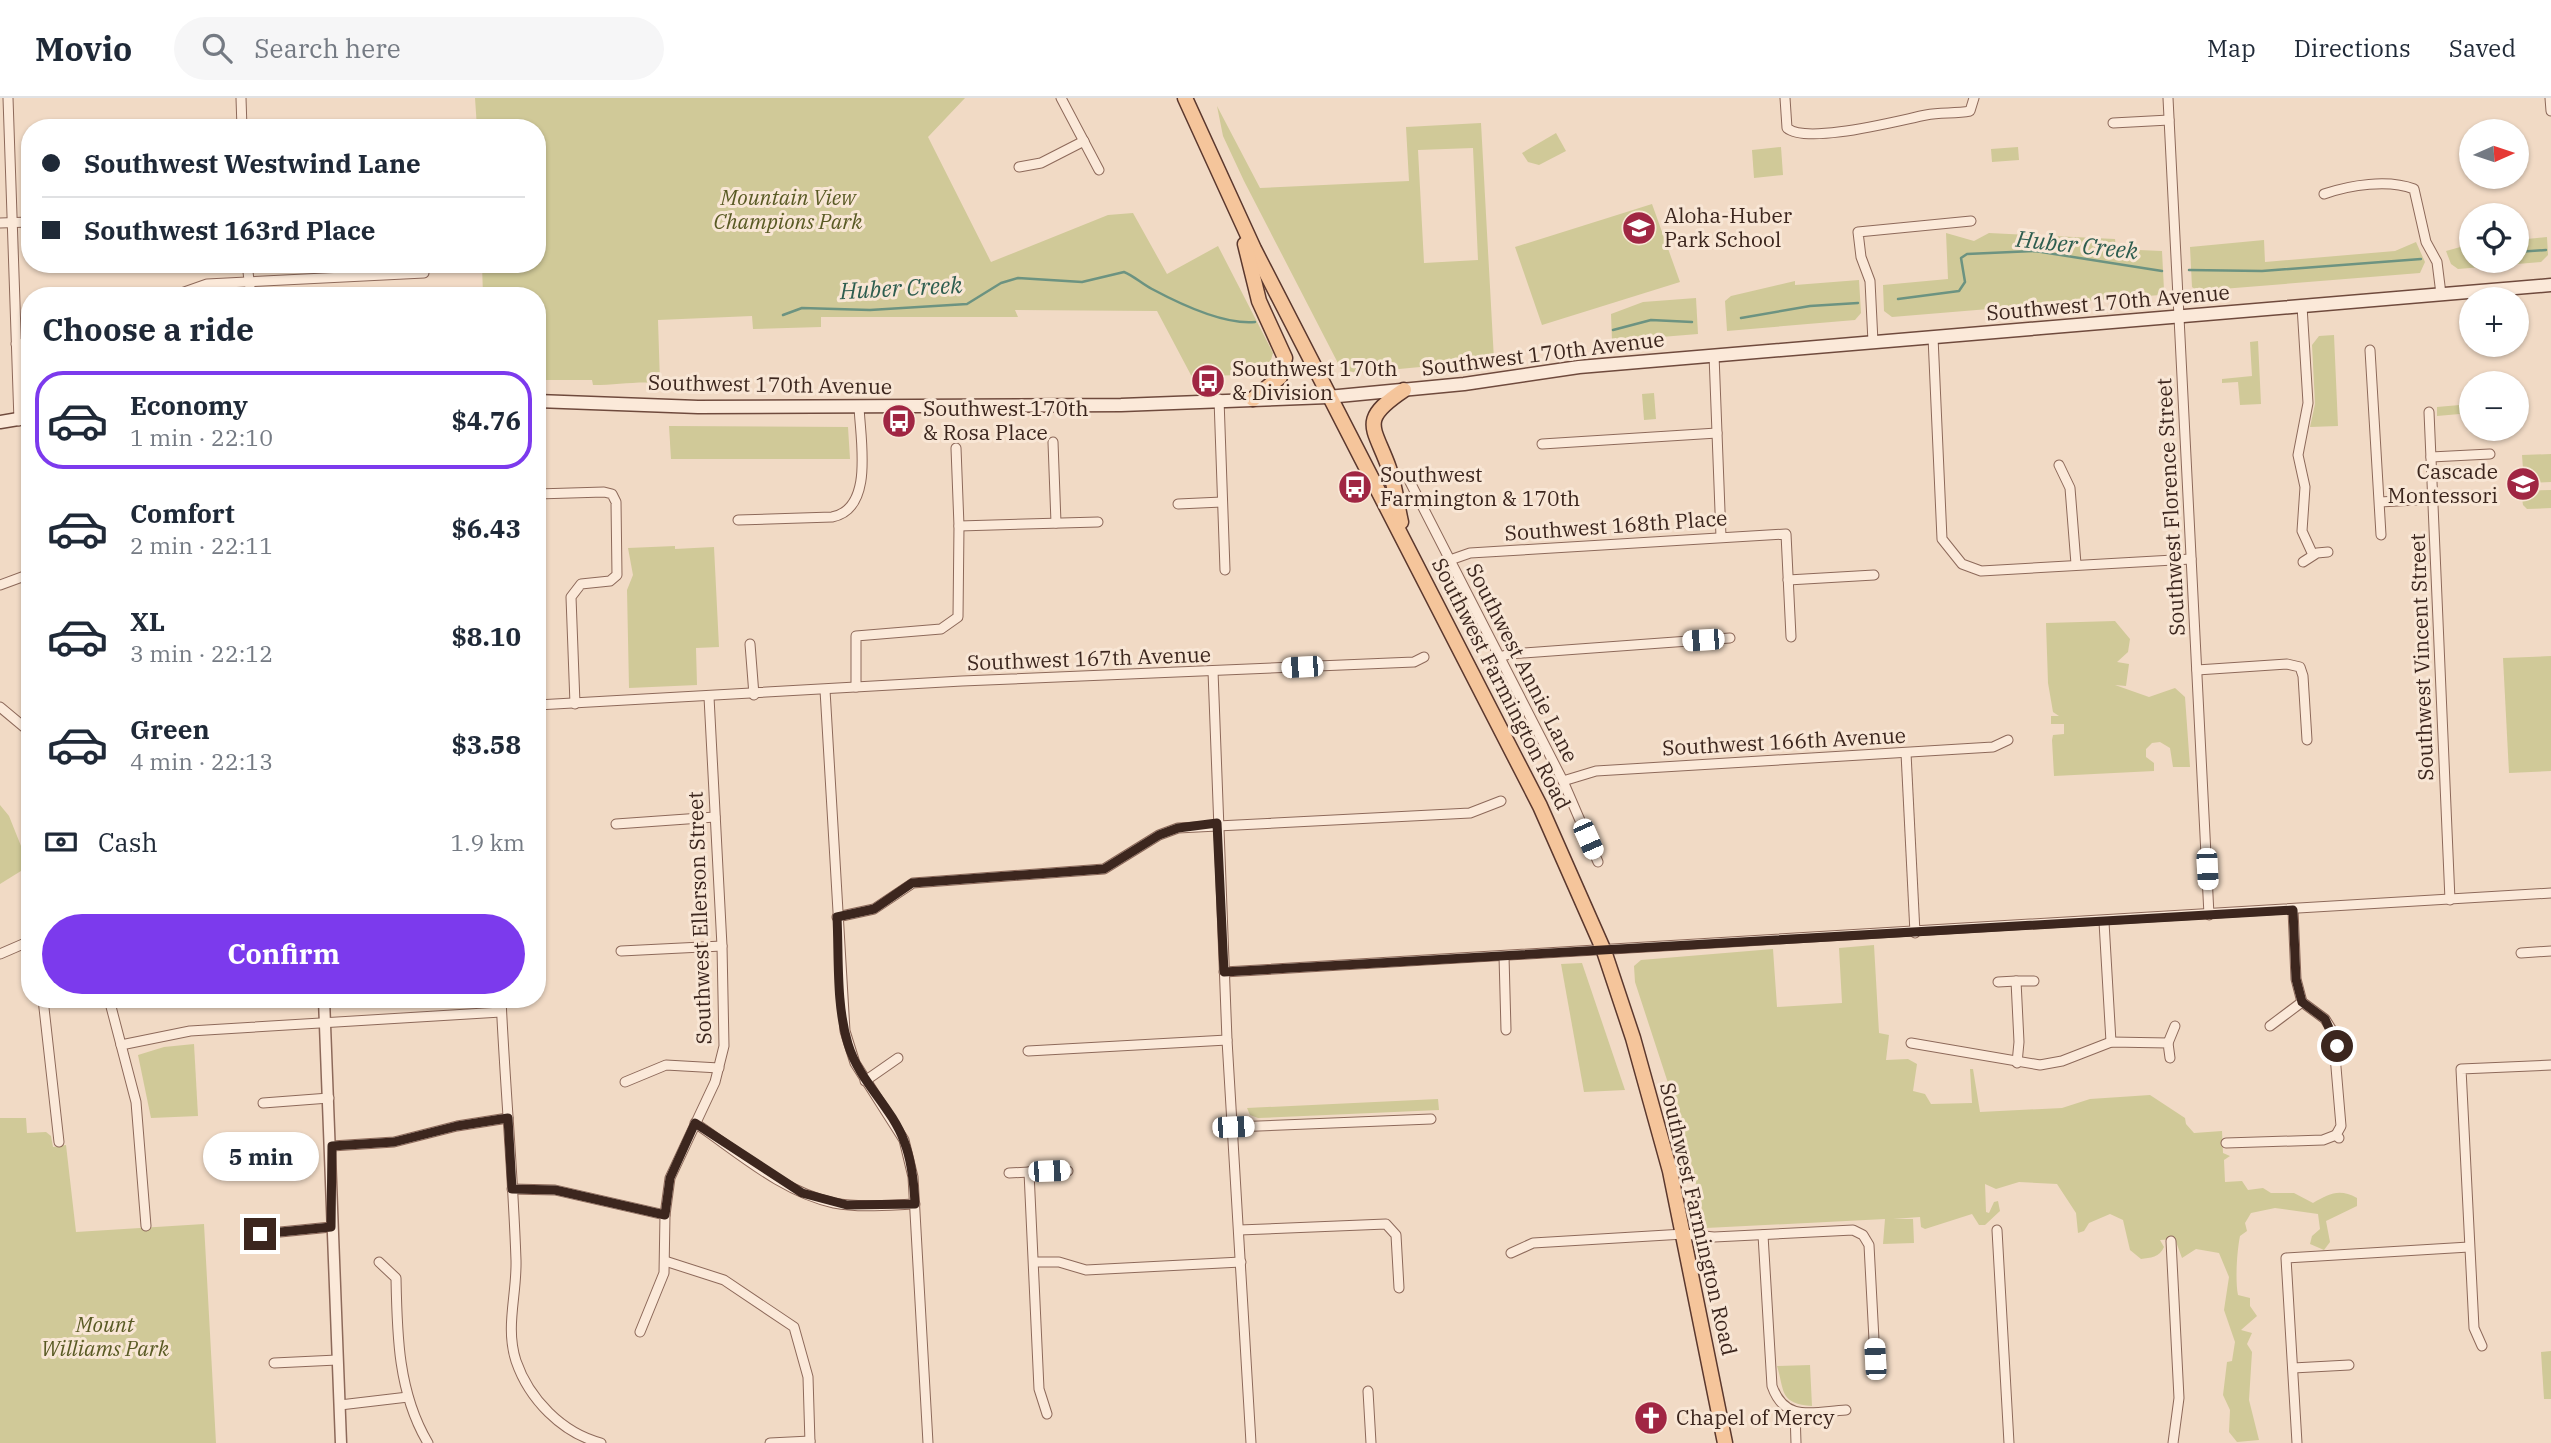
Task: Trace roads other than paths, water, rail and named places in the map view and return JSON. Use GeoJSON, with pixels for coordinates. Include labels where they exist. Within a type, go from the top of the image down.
{"type":"FeatureCollection","features":[{"type":"Feature","properties":{"kind":"main road","name":"Southwest Farmington Road"},"geometry":{"type":"LineString","coordinates":[[1185,98],[1239,219],[1328,397],[1541,806],[1604,951],[1653,1105],[1684,1234],[1724,1443]]}},
{"type":"Feature","properties":{"kind":"main road"},"geometry":{"type":"LineString","coordinates":[[1239,219],[1259,301],[1285,358],[1280,377],[1253,399]]}},
{"type":"Feature","properties":{"kind":"main road","name":"Southwest 170th Avenue"},"geometry":{"type":"LineString","coordinates":[[546,401],[698,407],[1109,405],[1328,397],[1464,384],[1579,367],[2551,285]]}},
{"type":"Feature","properties":{"kind":"main road"},"geometry":{"type":"LineString","coordinates":[[1404,390],[1382,407],[1374,419],[1372,432],[1389,468],[1405,541]]}},
{"type":"Feature","properties":{"kind":"main road"},"geometry":{"type":"LineString","coordinates":[[0,422],[21,420]]}},
{"type":"Feature","properties":{"kind":"street"},"geometry":{"type":"LineString","coordinates":[[8,98],[16,344],[21,382]]}},
{"type":"Feature","properties":{"kind":"street"},"geometry":{"type":"LineString","coordinates":[[241,98],[242,119]]}},
{"type":"Feature","properties":{"kind":"street"},"geometry":{"type":"LineString","coordinates":[[1061,98],[1099,170]]}},
{"type":"Feature","properties":{"kind":"street"},"geometry":{"type":"LineString","coordinates":[[1785,98],[1786,127],[1791,132],[1874,128],[1923,116],[1970,111],[1974,98]]}},
{"type":"Feature","properties":{"kind":"street","name":"Southwest Florence Street"},"geometry":{"type":"LineString","coordinates":[[2168,98],[2209,915]]}},
{"type":"Feature","properties":{"kind":"street"},"geometry":{"type":"LineString","coordinates":[[2550,98],[2551,111]]}},
{"type":"Feature","properties":{"kind":"street"},"geometry":{"type":"LineString","coordinates":[[2113,123],[2169,120]]}},
{"type":"Feature","properties":{"kind":"street"},"geometry":{"type":"LineString","coordinates":[[1019,167],[1041,163],[1084,141]]}},
{"type":"Feature","properties":{"kind":"street"},"geometry":{"type":"LineString","coordinates":[[2324,194],[2343,187],[2390,184],[2402,184],[2414,189],[2426,242],[2437,262],[2441,294]]}},
{"type":"Feature","properties":{"kind":"street"},"geometry":{"type":"LineString","coordinates":[[1873,342],[1870,281],[1861,257],[1858,232],[1971,221]]}},
{"type":"Feature","properties":{"kind":"street"},"geometry":{"type":"LineString","coordinates":[[0,223],[21,222]]}},
{"type":"Feature","properties":{"kind":"street"},"geometry":{"type":"LineString","coordinates":[[248,273],[249,287]]}},
{"type":"Feature","properties":{"kind":"street"},"geometry":{"type":"LineString","coordinates":[[198,287],[248,281],[424,273]]}},
{"type":"Feature","properties":{"kind":"street"},"geometry":{"type":"LineString","coordinates":[[2302,306],[2308,402],[2298,455],[2305,487],[2302,531],[2313,555]]}},
{"type":"Feature","properties":{"kind":"street"},"geometry":{"type":"LineString","coordinates":[[1933,337],[1942,539],[1962,564],[1981,570],[2191,559]]}},
{"type":"Feature","properties":{"kind":"street"},"geometry":{"type":"LineString","coordinates":[[16,344],[21,344]]}},
{"type":"Feature","properties":{"kind":"street"},"geometry":{"type":"LineString","coordinates":[[2370,350],[2381,535]]}},
{"type":"Feature","properties":{"kind":"street"},"geometry":{"type":"LineString","coordinates":[[1714,355],[1721,537]]}},
{"type":"Feature","properties":{"kind":"street"},"geometry":{"type":"LineString","coordinates":[[1219,399],[1224,570]]}},
{"type":"Feature","properties":{"kind":"street"},"geometry":{"type":"LineString","coordinates":[[738,520],[831,517],[845,512],[853,505],[861,478],[859,406]]}},
{"type":"Feature","properties":{"kind":"street","name":"Southwest Vincent Street"},"geometry":{"type":"LineString","coordinates":[[2429,412],[2450,900]]}},
{"type":"Feature","properties":{"kind":"street"},"geometry":{"type":"LineString","coordinates":[[1542,444],[1717,433]]}},
{"type":"Feature","properties":{"kind":"street"},"geometry":{"type":"LineString","coordinates":[[1053,442],[1056,523]]}},
{"type":"Feature","properties":{"kind":"street"},"geometry":{"type":"LineString","coordinates":[[856,687],[856,636],[942,629],[958,617],[956,448]]}},
{"type":"Feature","properties":{"kind":"street"},"geometry":{"type":"LineString","coordinates":[[2431,457],[2490,454]]}},
{"type":"Feature","properties":{"kind":"street"},"geometry":{"type":"LineString","coordinates":[[2059,465],[2070,488],[2076,564]]}},
{"type":"Feature","properties":{"kind":"street","name":"Southwest Annie Lane"},"geometry":{"type":"LineString","coordinates":[[1410,482],[1563,781],[1598,862]]}},
{"type":"Feature","properties":{"kind":"street"},"geometry":{"type":"LineString","coordinates":[[546,494],[604,492],[616,497],[619,564],[617,578],[581,584],[573,589],[570,603],[575,704]]}},
{"type":"Feature","properties":{"kind":"street"},"geometry":{"type":"LineString","coordinates":[[2380,502],[2433,499]]}},
{"type":"Feature","properties":{"kind":"street"},"geometry":{"type":"LineString","coordinates":[[1178,504],[1222,502]]}},
{"type":"Feature","properties":{"kind":"street"},"geometry":{"type":"LineString","coordinates":[[959,526],[1098,522]]}},
{"type":"Feature","properties":{"kind":"street","name":"Southwest 168th Place"},"geometry":{"type":"LineString","coordinates":[[1450,560],[1470,553],[1786,534],[1788,580]]}},
{"type":"Feature","properties":{"kind":"street"},"geometry":{"type":"LineString","coordinates":[[2302,562],[2313,555],[2328,552]]}},
{"type":"Feature","properties":{"kind":"street"},"geometry":{"type":"LineString","coordinates":[[1791,637],[1788,580],[1874,575]]}},
{"type":"Feature","properties":{"kind":"street"},"geometry":{"type":"LineString","coordinates":[[0,584],[21,577]]}},
{"type":"Feature","properties":{"kind":"street"},"geometry":{"type":"LineString","coordinates":[[1500,657],[1510,654],[1730,638]]}},
{"type":"Feature","properties":{"kind":"street"},"geometry":{"type":"LineString","coordinates":[[750,644],[754,695]]}},
{"type":"Feature","properties":{"kind":"street","name":"Southwest 167th Avenue"},"geometry":{"type":"LineString","coordinates":[[546,705],[754,695],[856,687],[1414,662],[1424,657]]}},
{"type":"Feature","properties":{"kind":"street"},"geometry":{"type":"LineString","coordinates":[[2197,670],[2287,664],[2300,667],[2303,676],[2307,740]]}},
{"type":"Feature","properties":{"kind":"street"},"geometry":{"type":"LineString","coordinates":[[1213,671],[1227,1040],[1251,1443]]}},
{"type":"Feature","properties":{"kind":"street"},"geometry":{"type":"LineString","coordinates":[[825,690],[845,1031],[848,1045],[866,1081],[904,1140],[913,1177],[928,1443]]}},
{"type":"Feature","properties":{"kind":"street","name":"Southwest Ellerson Street"},"geometry":{"type":"LineString","coordinates":[[640,1332],[657,1297],[666,1261],[665,1215],[670,1178],[719,1068],[725,1023],[709,697]]}},
{"type":"Feature","properties":{"kind":"street"},"geometry":{"type":"LineString","coordinates":[[0,708],[21,724]]}},
{"type":"Feature","properties":{"kind":"street","name":"Southwest 166th Avenue"},"geometry":{"type":"LineString","coordinates":[[1563,781],[1596,771],[1993,747],[2008,740]]}},
{"type":"Feature","properties":{"kind":"street"},"geometry":{"type":"LineString","coordinates":[[1906,753],[1915,933]]}},
{"type":"Feature","properties":{"kind":"street"},"geometry":{"type":"LineString","coordinates":[[837,917],[874,909],[912,883],[1104,869],[1159,835],[1178,828],[1217,823],[1470,813],[1501,801]]}},
{"type":"Feature","properties":{"kind":"street"},"geometry":{"type":"LineString","coordinates":[[616,824],[715,817]]}},
{"type":"Feature","properties":{"kind":"street"},"geometry":{"type":"LineString","coordinates":[[1224,972],[2104,922],[2551,893]]}},
{"type":"Feature","properties":{"kind":"street"},"geometry":{"type":"LineString","coordinates":[[2226,1143],[2323,1140],[2338,1136],[2341,1126],[2333,1032],[2325,1019],[2302,1002],[2296,979],[2293,910]]}},
{"type":"Feature","properties":{"kind":"street"},"geometry":{"type":"LineString","coordinates":[[2104,922],[2111,1042]]}},
{"type":"Feature","properties":{"kind":"street"},"geometry":{"type":"LineString","coordinates":[[0,954],[21,945]]}},
{"type":"Feature","properties":{"kind":"street"},"geometry":{"type":"LineString","coordinates":[[621,951],[722,946]]}},
{"type":"Feature","properties":{"kind":"street"},"geometry":{"type":"LineString","coordinates":[[2521,953],[2551,951]]}},
{"type":"Feature","properties":{"kind":"street"},"geometry":{"type":"LineString","coordinates":[[1504,956],[1506,1030]]}},
{"type":"Feature","properties":{"kind":"street"},"geometry":{"type":"LineString","coordinates":[[2016,981],[2019,1042],[2017,1063]]}},
{"type":"Feature","properties":{"kind":"street"},"geometry":{"type":"LineString","coordinates":[[1998,982],[2034,981]]}},
{"type":"Feature","properties":{"kind":"street"},"geometry":{"type":"LineString","coordinates":[[2270,1026],[2302,1002]]}},
{"type":"Feature","properties":{"kind":"street"},"geometry":{"type":"LineString","coordinates":[[44,1008],[59,1142]]}},
{"type":"Feature","properties":{"kind":"street"},"geometry":{"type":"LineString","coordinates":[[111,1008],[136,1102],[146,1226]]}},
{"type":"Feature","properties":{"kind":"street"},"geometry":{"type":"LineString","coordinates":[[324,1008],[332,1146],[331,1227],[341,1443]]}},
{"type":"Feature","properties":{"kind":"street"},"geometry":{"type":"LineString","coordinates":[[501,1008],[516,1272],[511,1326],[516,1359],[531,1390],[553,1416],[579,1435],[601,1443]]}},
{"type":"Feature","properties":{"kind":"street"},"geometry":{"type":"LineString","coordinates":[[121,1045],[190,1031],[501,1012]]}},
{"type":"Feature","properties":{"kind":"street"},"geometry":{"type":"LineString","coordinates":[[2170,1058],[2168,1043],[2175,1026]]}},
{"type":"Feature","properties":{"kind":"street"},"geometry":{"type":"LineString","coordinates":[[1028,1051],[1227,1040]]}},
{"type":"Feature","properties":{"kind":"street"},"geometry":{"type":"LineString","coordinates":[[1911,1043],[2040,1065],[2062,1061],[2111,1042],[2168,1043]]}},
{"type":"Feature","properties":{"kind":"street"},"geometry":{"type":"LineString","coordinates":[[866,1081],[898,1058]]}},
{"type":"Feature","properties":{"kind":"street"},"geometry":{"type":"LineString","coordinates":[[625,1082],[666,1065],[719,1068]]}},
{"type":"Feature","properties":{"kind":"street"},"geometry":{"type":"LineString","coordinates":[[2482,1346],[2474,1328],[2461,1069],[2551,1065]]}},
{"type":"Feature","properties":{"kind":"street"},"geometry":{"type":"LineString","coordinates":[[263,1103],[329,1098]]}},
{"type":"Feature","properties":{"kind":"street"},"geometry":{"type":"LineString","coordinates":[[332,1146],[394,1142],[457,1126],[508,1118]]}},
{"type":"Feature","properties":{"kind":"street"},"geometry":{"type":"LineString","coordinates":[[1233,1127],[1431,1119]]}},
{"type":"Feature","properties":{"kind":"street"},"geometry":{"type":"LineString","coordinates":[[695,1123],[802,1193],[847,1205],[915,1204]]}},
{"type":"Feature","properties":{"kind":"street"},"geometry":{"type":"LineString","coordinates":[[1009,1173],[1068,1171]]}},
{"type":"Feature","properties":{"kind":"street"},"geometry":{"type":"LineString","coordinates":[[1029,1172],[1039,1390],[1047,1414]]}},
{"type":"Feature","properties":{"kind":"street"},"geometry":{"type":"LineString","coordinates":[[512,1189],[555,1190],[665,1215]]}},
{"type":"Feature","properties":{"kind":"street"},"geometry":{"type":"LineString","coordinates":[[1239,1230],[1391,1226],[1396,1235],[1399,1288]]}},
{"type":"Feature","properties":{"kind":"street"},"geometry":{"type":"LineString","coordinates":[[260,1234],[331,1227]]}},
{"type":"Feature","properties":{"kind":"street"},"geometry":{"type":"LineString","coordinates":[[1511,1253],[1533,1243],[1684,1234],[1714,1237],[1850,1229],[1863,1235],[1869,1245],[1875,1359]]}},
{"type":"Feature","properties":{"kind":"street"},"geometry":{"type":"LineString","coordinates":[[1997,1230],[2009,1443]]}},
{"type":"Feature","properties":{"kind":"street"},"geometry":{"type":"LineString","coordinates":[[1763,1235],[1772,1386],[1780,1405],[1795,1412],[1846,1410]]}},
{"type":"Feature","properties":{"kind":"street"},"geometry":{"type":"LineString","coordinates":[[2171,1241],[2179,1398],[2173,1443]]}},
{"type":"Feature","properties":{"kind":"street"},"geometry":{"type":"LineString","coordinates":[[2297,1443],[2286,1258],[2469,1247]]}},
{"type":"Feature","properties":{"kind":"street"},"geometry":{"type":"LineString","coordinates":[[666,1261],[724,1280],[794,1327],[808,1377],[810,1442],[770,1443]]}},
{"type":"Feature","properties":{"kind":"street"},"geometry":{"type":"LineString","coordinates":[[379,1262],[396,1278],[398,1338],[408,1397],[428,1443]]}},
{"type":"Feature","properties":{"kind":"street"},"geometry":{"type":"LineString","coordinates":[[1034,1262],[1059,1262],[1086,1270],[1241,1262]]}},
{"type":"Feature","properties":{"kind":"street"},"geometry":{"type":"LineString","coordinates":[[274,1363],[337,1360]]}},
{"type":"Feature","properties":{"kind":"street"},"geometry":{"type":"LineString","coordinates":[[2292,1368],[2350,1364]]}},
{"type":"Feature","properties":{"kind":"street"},"geometry":{"type":"LineString","coordinates":[[1368,1391],[1371,1443]]}},
{"type":"Feature","properties":{"kind":"street"},"geometry":{"type":"LineString","coordinates":[[340,1405],[408,1397]]}},
{"type":"Feature","properties":{"kind":"street"},"geometry":{"type":"LineString","coordinates":[[1795,1412],[1796,1443]]}},
{"type":"Feature","properties":{"kind":"waterway","name":"Huber Creek"},"geometry":{"type":"LineString","coordinates":[[2529,251],[2546,250]]}},
{"type":"Feature","properties":{"kind":"waterway","name":"Huber Creek"},"geometry":{"type":"LineString","coordinates":[[1898,299],[1959,291],[1965,282],[1961,258],[1967,254],[2035,251],[2162,271]]}},
{"type":"Feature","properties":{"kind":"waterway","name":"Huber Creek"},"geometry":{"type":"LineString","coordinates":[[2189,270],[2262,271],[2421,259]]}},
{"type":"Feature","properties":{"kind":"waterway","name":"Huber Creek"},"geometry":{"type":"LineString","coordinates":[[783,315],[802,308],[870,310],[967,304],[1001,283],[1018,278],[1082,282],[1124,272],[1188,307],[1229,320],[1255,322]]}},
{"type":"Feature","properties":{"kind":"waterway","name":"Huber Creek"},"geometry":{"type":"LineString","coordinates":[[1741,318],[1810,306],[1858,303]]}},
{"type":"Feature","properties":{"kind":"waterway","name":"Huber Creek"},"geometry":{"type":"LineString","coordinates":[[1613,330],[1651,320],[1692,322]]}},
{"type":"Feature","properties":{"kind":"place","name":"Aloha-Huber Park School"},"geometry":{"type":"Point","coordinates":[1639,228]}},
{"type":"Feature","properties":{"kind":"place","name":"Southwest 170th & Division"},"geometry":{"type":"Point","coordinates":[1208,381]}},
{"type":"Feature","properties":{"kind":"place","name":"Southwest 170th & Rosa Place"},"geometry":{"type":"Point","coordinates":[899,421]}},
{"type":"Feature","properties":{"kind":"place","name":"Cascade Montessori"},"geometry":{"type":"Point","coordinates":[2523,484]}},
{"type":"Feature","properties":{"kind":"place","name":"Southwest Farmington & 170th"},"geometry":{"type":"Point","coordinates":[1355,487]}},
{"type":"Feature","properties":{"kind":"place","name":"Chapel of Mercy"},"geometry":{"type":"Point","coordinates":[1651,1418]}},
{"type":"Feature","properties":{"kind":"park label","name":"Mountain View Champions Park"},"geometry":{"type":"Point","coordinates":[788,210]}},
{"type":"Feature","properties":{"kind":"park label","name":"Mount Williams Park"},"geometry":{"type":"Point","coordinates":[105,1337]}}]}
